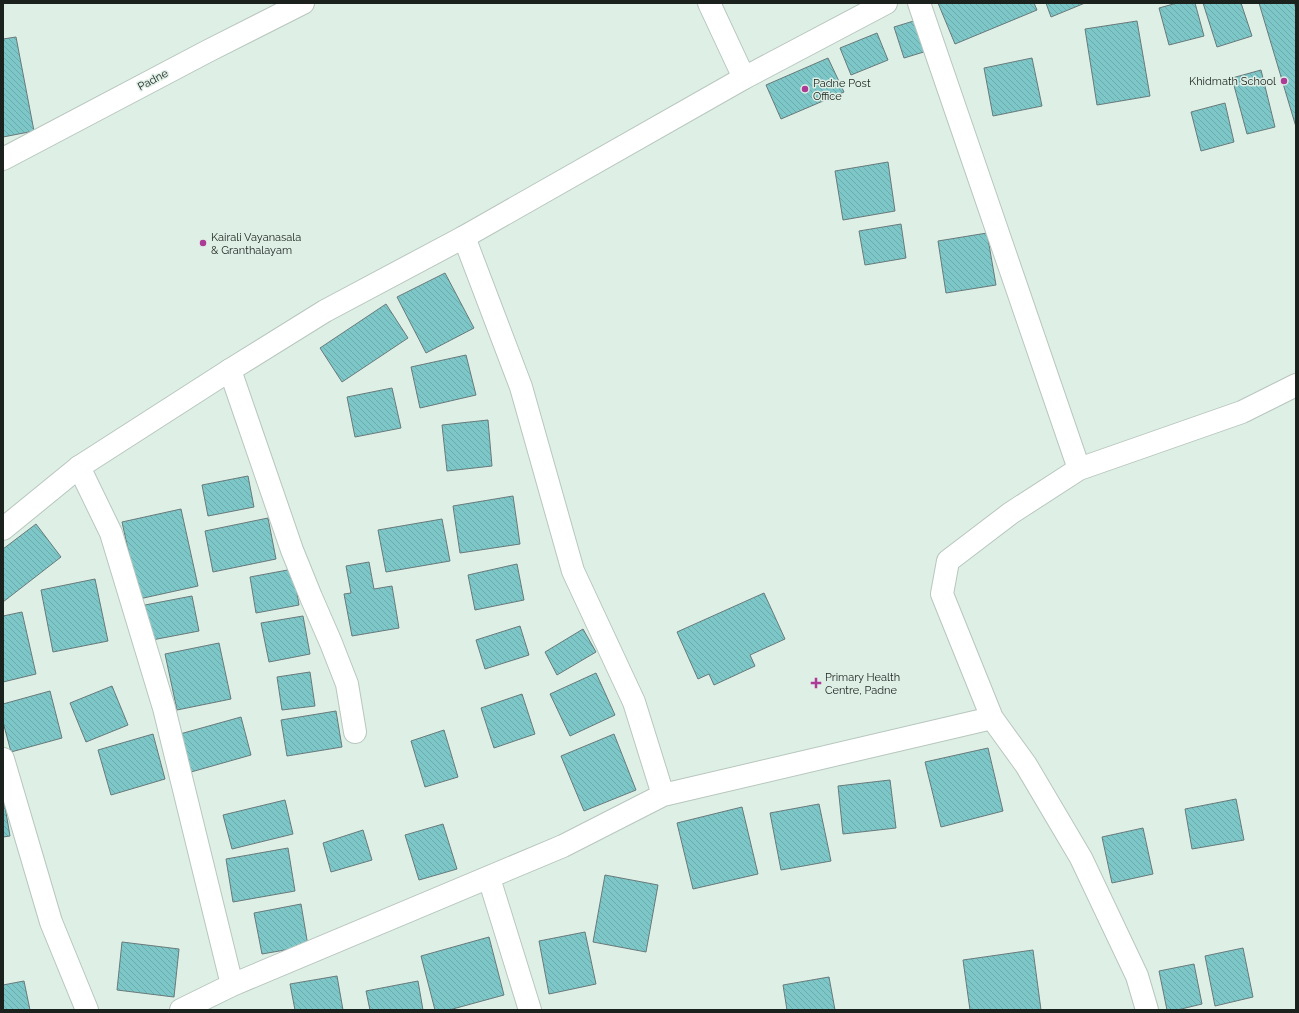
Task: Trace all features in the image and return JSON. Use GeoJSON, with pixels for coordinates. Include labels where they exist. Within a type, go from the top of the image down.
{"type":"FeatureCollection","features":[{"type":"Feature","properties":{"kind":"street","name":"Padne"},"geometry":{"type":"LineString","coordinates":[[3,159],[208,51],[304,3]]}},
{"type":"Feature","properties":{"kind":"street"},"geometry":{"type":"LineString","coordinates":[[709,3],[744,78]]}},
{"type":"Feature","properties":{"kind":"street"},"geometry":{"type":"LineString","coordinates":[[3,529],[79,467],[325,310],[464,237],[744,78],[886,3]]}},
{"type":"Feature","properties":{"kind":"street"},"geometry":{"type":"LineString","coordinates":[[919,3],[1079,469]]}},
{"type":"Feature","properties":{"kind":"street"},"geometry":{"type":"LineString","coordinates":[[464,237],[521,387],[574,571],[634,702],[663,795]]}},
{"type":"Feature","properties":{"kind":"street"},"geometry":{"type":"LineString","coordinates":[[230,370],[292,550],[347,684],[355,732]]}},
{"type":"Feature","properties":{"kind":"street"},"geometry":{"type":"LineString","coordinates":[[1147,1010],[1137,976],[1081,858],[1026,765],[992,718],[942,594],[948,561],[1010,513],[1079,469],[1242,412],[1296,385]]}},
{"type":"Feature","properties":{"kind":"street"},"geometry":{"type":"LineString","coordinates":[[79,467],[111,533],[164,708],[232,984]]}},
{"type":"Feature","properties":{"kind":"street"},"geometry":{"type":"LineString","coordinates":[[180,1010],[232,984],[564,846],[663,795],[992,718]]}},
{"type":"Feature","properties":{"kind":"street"},"geometry":{"type":"LineString","coordinates":[[3,759],[51,922],[87,1010]]}},
{"type":"Feature","properties":{"kind":"street"},"geometry":{"type":"LineString","coordinates":[[488,878],[530,1010]]}},
{"type":"Feature","properties":{"kind":"building"},"geometry":{"type":"Polygon","coordinates":[[[938,3],[1034,3],[1037,10],[955,44],[938,3]]]}},
{"type":"Feature","properties":{"kind":"building"},"geometry":{"type":"Polygon","coordinates":[[[1046,3],[1085,3],[1051,17],[1046,3]]]}},
{"type":"Feature","properties":{"kind":"building"},"geometry":{"type":"Polygon","coordinates":[[[1177,3],[1195,3],[1204,36],[1169,45],[1159,8],[1177,3]]]}},
{"type":"Feature","properties":{"kind":"building"},"geometry":{"type":"Polygon","coordinates":[[[1203,3],[1241,3],[1252,36],[1217,47],[1203,3]]]}},
{"type":"Feature","properties":{"kind":"building","name":"Khidmath School"},"geometry":{"type":"Polygon","coordinates":[[[1259,3],[1294,3],[1296,9],[1296,127],[1259,3]]]}},
{"type":"Feature","properties":{"kind":"building"},"geometry":{"type":"Polygon","coordinates":[[[917,20],[927,51],[904,58],[894,27],[917,20]]]}},
{"type":"Feature","properties":{"kind":"building"},"geometry":{"type":"Polygon","coordinates":[[[1137,21],[1150,96],[1097,105],[1085,29],[1137,21]]]}},
{"type":"Feature","properties":{"kind":"building"},"geometry":{"type":"Polygon","coordinates":[[[877,33],[888,60],[851,75],[840,48],[877,33]]]}},
{"type":"Feature","properties":{"kind":"building"},"geometry":{"type":"Polygon","coordinates":[[[16,37],[34,131],[3,137],[3,39],[16,37]]]}},
{"type":"Feature","properties":{"kind":"building","name":"Padne Post Office"},"geometry":{"type":"Polygon","coordinates":[[[828,58],[844,92],[781,119],[766,85],[828,58]]]}},
{"type":"Feature","properties":{"kind":"building"},"geometry":{"type":"Polygon","coordinates":[[[1032,58],[1042,106],[993,116],[984,68],[1032,58]]]}},
{"type":"Feature","properties":{"kind":"building"},"geometry":{"type":"Polygon","coordinates":[[[1261,70],[1275,127],[1247,134],[1232,78],[1261,70]]]}},
{"type":"Feature","properties":{"kind":"building"},"geometry":{"type":"Polygon","coordinates":[[[1225,103],[1234,142],[1201,151],[1191,112],[1225,103]]]}},
{"type":"Feature","properties":{"kind":"building"},"geometry":{"type":"Polygon","coordinates":[[[888,162],[895,211],[843,220],[835,171],[888,162]]]}},
{"type":"Feature","properties":{"kind":"building"},"geometry":{"type":"Polygon","coordinates":[[[901,224],[906,258],[865,265],[859,231],[901,224]]]}},
{"type":"Feature","properties":{"kind":"building"},"geometry":{"type":"Polygon","coordinates":[[[987,233],[996,285],[946,293],[938,241],[987,233]]]}},
{"type":"Feature","properties":{"kind":"building"},"geometry":{"type":"Polygon","coordinates":[[[445,273],[474,328],[426,353],[397,297],[445,273]]]}},
{"type":"Feature","properties":{"kind":"building"},"geometry":{"type":"Polygon","coordinates":[[[386,304],[408,338],[342,382],[320,348],[386,304]]]}},
{"type":"Feature","properties":{"kind":"building"},"geometry":{"type":"Polygon","coordinates":[[[466,355],[476,395],[420,408],[411,367],[466,355]]]}},
{"type":"Feature","properties":{"kind":"building"},"geometry":{"type":"Polygon","coordinates":[[[392,388],[401,428],[355,437],[347,397],[392,388]]]}},
{"type":"Feature","properties":{"kind":"building"},"geometry":{"type":"Polygon","coordinates":[[[488,420],[492,466],[447,471],[442,425],[488,420]]]}},
{"type":"Feature","properties":{"kind":"building"},"geometry":{"type":"Polygon","coordinates":[[[248,476],[254,507],[208,516],[202,485],[248,476]]]}},
{"type":"Feature","properties":{"kind":"building"},"geometry":{"type":"Polygon","coordinates":[[[513,496],[520,544],[460,553],[453,506],[513,496]]]}},
{"type":"Feature","properties":{"kind":"building"},"geometry":{"type":"Polygon","coordinates":[[[181,509],[198,586],[139,599],[122,522],[181,509]]]}},
{"type":"Feature","properties":{"kind":"building"},"geometry":{"type":"Polygon","coordinates":[[[268,518],[276,559],[213,572],[205,531],[268,518]]]}},
{"type":"Feature","properties":{"kind":"building"},"geometry":{"type":"Polygon","coordinates":[[[442,519],[450,561],[386,572],[378,530],[442,519]]]}},
{"type":"Feature","properties":{"kind":"building"},"geometry":{"type":"Polygon","coordinates":[[[36,524],[61,557],[3,602],[3,549],[36,524]]]}},
{"type":"Feature","properties":{"kind":"building"},"geometry":{"type":"Polygon","coordinates":[[[369,562],[374,589],[392,586],[399,628],[352,636],[344,594],[351,593],[346,566],[369,562]]]}},
{"type":"Feature","properties":{"kind":"building"},"geometry":{"type":"Polygon","coordinates":[[[517,564],[524,600],[475,610],[468,575],[517,564]]]}},
{"type":"Feature","properties":{"kind":"building"},"geometry":{"type":"Polygon","coordinates":[[[293,569],[299,605],[256,613],[250,577],[293,569]]]}},
{"type":"Feature","properties":{"kind":"building"},"geometry":{"type":"Polygon","coordinates":[[[95,579],[108,641],[53,652],[41,590],[95,579]]]}},
{"type":"Feature","properties":{"kind":"building"},"geometry":{"type":"Polygon","coordinates":[[[764,593],[785,639],[750,655],[755,666],[714,685],[709,674],[698,679],[677,632],[764,593]]]}},
{"type":"Feature","properties":{"kind":"building"},"geometry":{"type":"Polygon","coordinates":[[[192,596],[199,631],[152,640],[145,605],[192,596]]]}},
{"type":"Feature","properties":{"kind":"building"},"geometry":{"type":"Polygon","coordinates":[[[22,612],[36,674],[3,682],[3,616],[22,612]]]}},
{"type":"Feature","properties":{"kind":"building"},"geometry":{"type":"Polygon","coordinates":[[[303,616],[310,654],[269,662],[261,623],[303,616]]]}},
{"type":"Feature","properties":{"kind":"building"},"geometry":{"type":"Polygon","coordinates":[[[520,626],[529,655],[485,669],[476,640],[520,626]]]}},
{"type":"Feature","properties":{"kind":"building"},"geometry":{"type":"Polygon","coordinates":[[[583,629],[596,652],[557,675],[545,652],[583,629]]]}},
{"type":"Feature","properties":{"kind":"building"},"geometry":{"type":"Polygon","coordinates":[[[219,643],[231,699],[177,710],[165,654],[219,643]]]}},
{"type":"Feature","properties":{"kind":"building"},"geometry":{"type":"Polygon","coordinates":[[[310,672],[315,706],[282,710],[277,677],[310,672]]]}},
{"type":"Feature","properties":{"kind":"building"},"geometry":{"type":"Polygon","coordinates":[[[596,673],[615,715],[570,736],[550,694],[596,673]]]}},
{"type":"Feature","properties":{"kind":"building"},"geometry":{"type":"Polygon","coordinates":[[[112,686],[128,725],[86,742],[70,703],[112,686]]]}},
{"type":"Feature","properties":{"kind":"building"},"geometry":{"type":"Polygon","coordinates":[[[50,691],[62,738],[11,752],[3,722],[3,704],[50,691]]]}},
{"type":"Feature","properties":{"kind":"building"},"geometry":{"type":"Polygon","coordinates":[[[522,694],[535,734],[494,748],[481,708],[522,694]]]}},
{"type":"Feature","properties":{"kind":"building"},"geometry":{"type":"Polygon","coordinates":[[[336,711],[342,747],[287,756],[281,720],[336,711]]]}},
{"type":"Feature","properties":{"kind":"building"},"geometry":{"type":"Polygon","coordinates":[[[241,717],[251,755],[191,772],[180,734],[241,717]]]}},
{"type":"Feature","properties":{"kind":"building"},"geometry":{"type":"Polygon","coordinates":[[[444,730],[458,777],[425,787],[411,741],[444,730]]]}},
{"type":"Feature","properties":{"kind":"building"},"geometry":{"type":"Polygon","coordinates":[[[153,734],[165,779],[111,795],[98,750],[153,734]]]}},
{"type":"Feature","properties":{"kind":"building"},"geometry":{"type":"Polygon","coordinates":[[[614,734],[636,790],[584,811],[561,756],[614,734]]]}},
{"type":"Feature","properties":{"kind":"building"},"geometry":{"type":"Polygon","coordinates":[[[988,748],[1003,811],[941,827],[925,762],[988,748]]]}},
{"type":"Feature","properties":{"kind":"building"},"geometry":{"type":"Polygon","coordinates":[[[890,780],[896,828],[843,834],[838,786],[890,780]]]}},
{"type":"Feature","properties":{"kind":"building"},"geometry":{"type":"Polygon","coordinates":[[[3,795],[10,836],[3,837],[3,795]]]}},
{"type":"Feature","properties":{"kind":"building"},"geometry":{"type":"Polygon","coordinates":[[[1236,799],[1244,840],[1192,849],[1185,809],[1236,799]]]}},
{"type":"Feature","properties":{"kind":"building"},"geometry":{"type":"Polygon","coordinates":[[[285,800],[293,834],[232,849],[223,815],[285,800]]]}},
{"type":"Feature","properties":{"kind":"building"},"geometry":{"type":"Polygon","coordinates":[[[819,804],[831,861],[781,870],[770,813],[819,804]]]}},
{"type":"Feature","properties":{"kind":"building"},"geometry":{"type":"Polygon","coordinates":[[[742,807],[758,874],[693,889],[677,823],[742,807]]]}},
{"type":"Feature","properties":{"kind":"building"},"geometry":{"type":"Polygon","coordinates":[[[443,824],[457,869],[419,880],[405,835],[443,824]]]}},
{"type":"Feature","properties":{"kind":"building"},"geometry":{"type":"Polygon","coordinates":[[[1143,828],[1153,874],[1112,883],[1102,837],[1143,828]]]}},
{"type":"Feature","properties":{"kind":"building"},"geometry":{"type":"Polygon","coordinates":[[[363,830],[372,860],[331,872],[323,843],[363,830]]]}},
{"type":"Feature","properties":{"kind":"building"},"geometry":{"type":"Polygon","coordinates":[[[288,848],[295,891],[233,902],[226,859],[288,848]]]}},
{"type":"Feature","properties":{"kind":"building"},"geometry":{"type":"Polygon","coordinates":[[[605,875],[658,885],[646,952],[593,942],[605,875]]]}},
{"type":"Feature","properties":{"kind":"building"},"geometry":{"type":"Polygon","coordinates":[[[301,904],[308,946],[262,954],[254,913],[301,904]]]}},
{"type":"Feature","properties":{"kind":"building"},"geometry":{"type":"Polygon","coordinates":[[[585,932],[596,984],[549,994],[539,941],[585,932]]]}},
{"type":"Feature","properties":{"kind":"building"},"geometry":{"type":"Polygon","coordinates":[[[489,937],[504,995],[449,1010],[435,1010],[421,956],[489,937]]]}},
{"type":"Feature","properties":{"kind":"building"},"geometry":{"type":"Polygon","coordinates":[[[122,942],[179,949],[174,997],[117,990],[122,942]]]}},
{"type":"Feature","properties":{"kind":"building"},"geometry":{"type":"Polygon","coordinates":[[[1243,948],[1253,997],[1215,1006],[1205,956],[1243,948]]]}},
{"type":"Feature","properties":{"kind":"building"},"geometry":{"type":"Polygon","coordinates":[[[1033,950],[1041,1010],[970,1010],[963,960],[1033,950]]]}},
{"type":"Feature","properties":{"kind":"building"},"geometry":{"type":"Polygon","coordinates":[[[1194,964],[1202,1004],[1177,1010],[1167,1010],[1159,971],[1194,964]]]}},
{"type":"Feature","properties":{"kind":"building"},"geometry":{"type":"Polygon","coordinates":[[[337,976],[343,1010],[295,1010],[290,984],[337,976]]]}},
{"type":"Feature","properties":{"kind":"building"},"geometry":{"type":"Polygon","coordinates":[[[829,977],[835,1010],[787,1010],[783,985],[829,977]]]}},
{"type":"Feature","properties":{"kind":"building"},"geometry":{"type":"Polygon","coordinates":[[[24,981],[30,1010],[3,1010],[3,985],[24,981]]]}},
{"type":"Feature","properties":{"kind":"building"},"geometry":{"type":"Polygon","coordinates":[[[418,981],[423,1010],[370,1010],[366,991],[418,981]]]}},
{"type":"Feature","properties":{"kind":"place","name":"Khidmath School"},"geometry":{"type":"Point","coordinates":[1284,81]}},
{"type":"Feature","properties":{"kind":"place","name":"Padne Post Office"},"geometry":{"type":"Point","coordinates":[805,89]}},
{"type":"Feature","properties":{"kind":"place","name":"Kairali Vayanasala & Granthalayam"},"geometry":{"type":"Point","coordinates":[203,243]}},
{"type":"Feature","properties":{"kind":"place","name":"Primary Health Centre, Padne"},"geometry":{"type":"Point","coordinates":[816,683]}}]}
